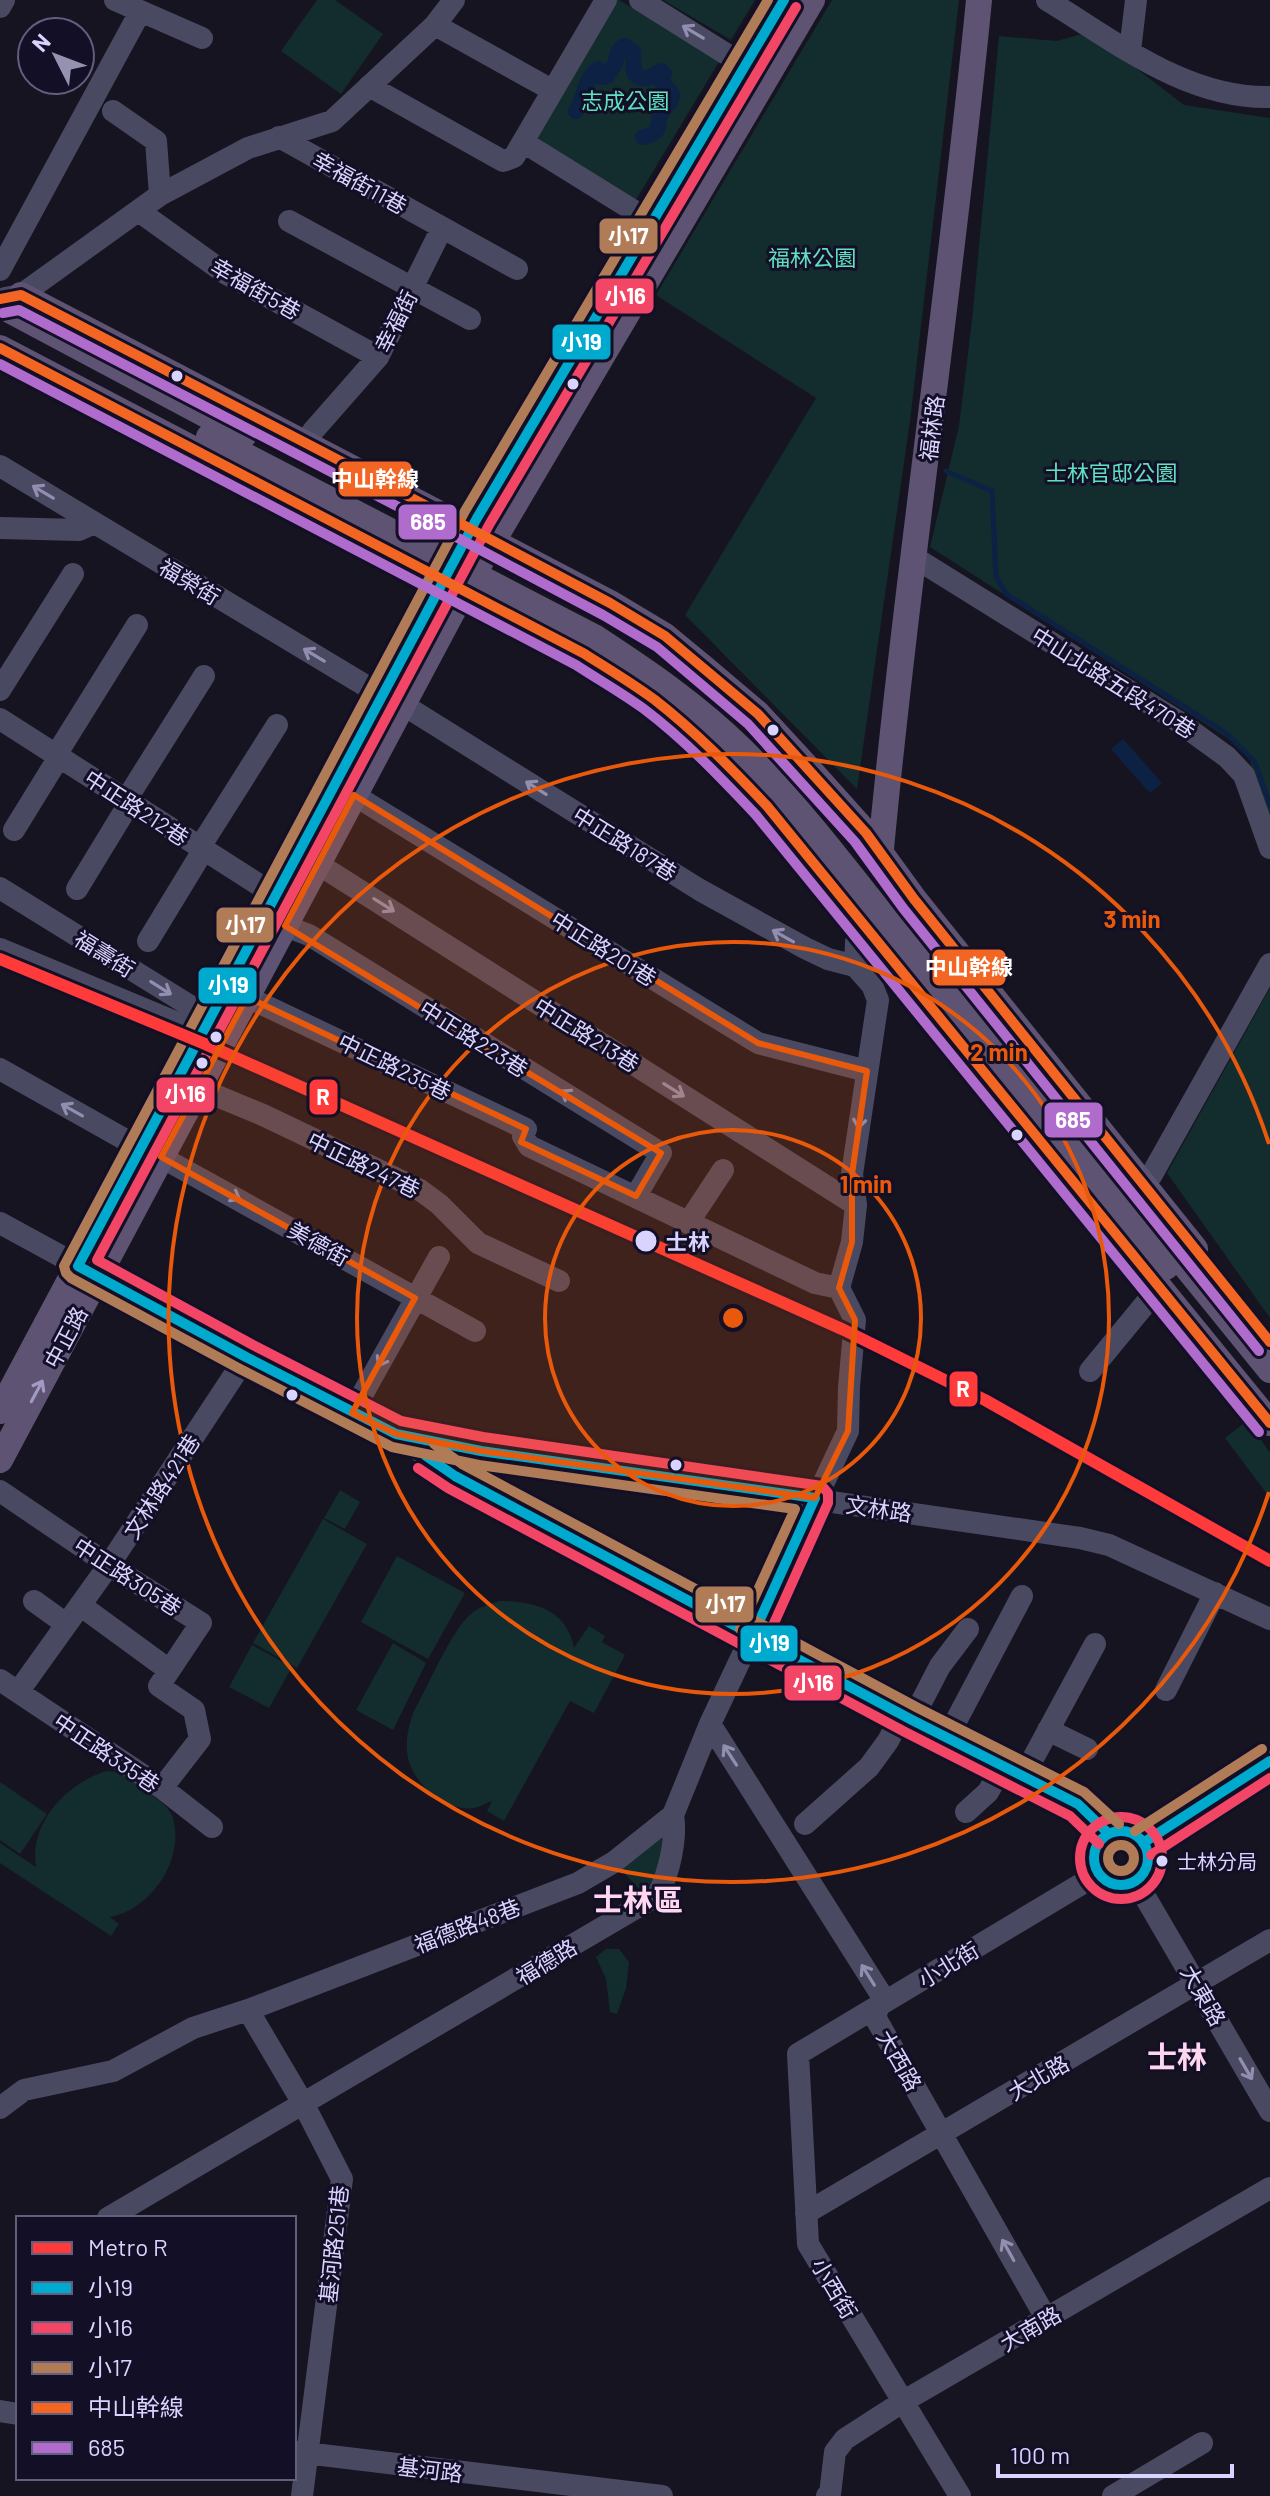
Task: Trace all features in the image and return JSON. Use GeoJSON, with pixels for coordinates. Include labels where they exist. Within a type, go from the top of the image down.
{"type":"FeatureCollection","features":[{"type":"Feature","properties":{"kind":"main road","name":"中正路"},"geometry":{"type":"LineString","coordinates":[[467,561],[756,72],[784,0]]}},
{"type":"Feature","properties":{"kind":"main road","name":"中正路"},"geometry":{"type":"LineString","coordinates":[[0,1460],[88,1271],[151,1152],[210,1016],[275,895],[392,700],[652,222],[756,72],[812,0]]}},
{"type":"Feature","properties":{"kind":"main road","name":"福林路"},"geometry":{"type":"LineString","coordinates":[[881,855],[912,556],[926,468],[979,0]]}},
{"type":"Feature","properties":{"kind":"main road"},"geometry":{"type":"LineString","coordinates":[[5,295],[305,443],[467,561]]}},
{"type":"Feature","properties":{"kind":"main road"},"geometry":{"type":"LineString","coordinates":[[5,295],[467,561],[594,637],[697,709],[742,750],[781,793],[872,905],[980,1025],[1270,1370]]}},
{"type":"Feature","properties":{"kind":"main road"},"geometry":{"type":"LineString","coordinates":[[0,329],[467,561]]}},
{"type":"Feature","properties":{"kind":"main road"},"geometry":{"type":"LineString","coordinates":[[0,348],[467,561],[610,603],[675,644],[758,714],[866,833],[980,1025],[1084,1180],[1160,1286],[1270,1423]]}},
{"type":"Feature","properties":{"kind":"main road","name":"中正路"},"geometry":{"type":"LineString","coordinates":[[151,1152],[198,1088],[285,926],[354,795],[392,700]]}},
{"type":"Feature","properties":{"kind":"main road"},"geometry":{"type":"LineString","coordinates":[[872,905],[881,855]]}},
{"type":"Feature","properties":{"kind":"main road"},"geometry":{"type":"LineString","coordinates":[[980,1025],[1143,1186],[1270,1342]]}},
{"type":"Feature","properties":{"kind":"main road"},"geometry":{"type":"LineString","coordinates":[[1084,1180],[1270,1395]]}},
{"type":"Feature","properties":{"kind":"main road","name":"中正路"},"geometry":{"type":"LineString","coordinates":[[0,1411],[88,1271]]}},
{"type":"Feature","properties":{"kind":"street"},"geometry":{"type":"LineString","coordinates":[[0,7],[4,0]]}},
{"type":"Feature","properties":{"kind":"street"},"geometry":{"type":"LineString","coordinates":[[115,0],[202,38]]}},
{"type":"Feature","properties":{"kind":"street"},"geometry":{"type":"LineString","coordinates":[[5,295],[140,212],[160,195],[248,148],[332,121],[435,25],[454,0]]}},
{"type":"Feature","properties":{"kind":"street"},"geometry":{"type":"LineString","coordinates":[[369,86],[503,161],[514,157],[606,0]]}},
{"type":"Feature","properties":{"kind":"street"},"geometry":{"type":"LineString","coordinates":[[640,0],[756,72]]}},
{"type":"Feature","properties":{"kind":"street"},"geometry":{"type":"LineString","coordinates":[[1047,0],[1170,75],[1229,94],[1270,97]]}},
{"type":"Feature","properties":{"kind":"street"},"geometry":{"type":"LineString","coordinates":[[1130,51],[1136,0]]}},
{"type":"Feature","properties":{"kind":"street"},"geometry":{"type":"LineString","coordinates":[[0,270],[140,12]]}},
{"type":"Feature","properties":{"kind":"street"},"geometry":{"type":"LineString","coordinates":[[435,25],[552,90]]}},
{"type":"Feature","properties":{"kind":"street"},"geometry":{"type":"LineString","coordinates":[[113,111],[156,141],[160,195]]}},
{"type":"Feature","properties":{"kind":"street","name":"幸福街11巷"},"geometry":{"type":"LineString","coordinates":[[279,137],[517,269]]}},
{"type":"Feature","properties":{"kind":"street"},"geometry":{"type":"LineString","coordinates":[[523,142],[652,222]]}},
{"type":"Feature","properties":{"kind":"street","name":"幸福街5巷"},"geometry":{"type":"LineString","coordinates":[[140,212],[225,273],[378,357]]}},
{"type":"Feature","properties":{"kind":"street"},"geometry":{"type":"LineString","coordinates":[[289,221],[470,319]]}},
{"type":"Feature","properties":{"kind":"street","name":"幸福街"},"geometry":{"type":"LineString","coordinates":[[305,443],[378,357],[442,228]]}},
{"type":"Feature","properties":{"kind":"street","name":"福榮街"},"geometry":{"type":"LineString","coordinates":[[0,466],[392,700]]}},
{"type":"Feature","properties":{"kind":"street"},"geometry":{"type":"LineString","coordinates":[[0,528],[79,530],[94,523]]}},
{"type":"Feature","properties":{"kind":"street","name":"中山北路五段470巷"},"geometry":{"type":"LineString","coordinates":[[912,556],[1176,720],[1227,757],[1244,775],[1270,848]]}},
{"type":"Feature","properties":{"kind":"street"},"geometry":{"type":"LineString","coordinates":[[0,690],[73,574]]}},
{"type":"Feature","properties":{"kind":"street"},"geometry":{"type":"LineString","coordinates":[[14,830],[137,625]]}},
{"type":"Feature","properties":{"kind":"street"},"geometry":{"type":"LineString","coordinates":[[77,889],[204,676]]}},
{"type":"Feature","properties":{"kind":"street","name":"中正路187巷"},"geometry":{"type":"LineString","coordinates":[[392,700],[700,890],[805,948],[828,959],[855,966]]}},
{"type":"Feature","properties":{"kind":"street","name":"中正路212巷"},"geometry":{"type":"LineString","coordinates":[[0,719],[275,895]]}},
{"type":"Feature","properties":{"kind":"street"},"geometry":{"type":"LineString","coordinates":[[148,941],[277,725]]}},
{"type":"Feature","properties":{"kind":"street","name":"中正路201巷"},"geometry":{"type":"LineString","coordinates":[[354,795],[758,1043],[867,1071]]}},
{"type":"Feature","properties":{"kind":"street","name":"中正路213巷"},"geometry":{"type":"LineString","coordinates":[[318,864],[856,1205]]}},
{"type":"Feature","properties":{"kind":"street","name":"福壽街"},"geometry":{"type":"LineString","coordinates":[[0,888],[210,1016]]}},
{"type":"Feature","properties":{"kind":"street"},"geometry":{"type":"LineString","coordinates":[[636,1196],[815,1283],[839,1288],[852,1242],[856,1205],[852,1174],[878,1000],[872,985],[855,966],[856,942],[872,905]]}},
{"type":"Feature","properties":{"kind":"street","name":"中正路223巷"},"geometry":{"type":"LineString","coordinates":[[285,926],[309,935],[661,1153],[636,1196]]}},
{"type":"Feature","properties":{"kind":"street"},"geometry":{"type":"LineString","coordinates":[[0,949],[182,1025]]}},
{"type":"Feature","properties":{"kind":"street"},"geometry":{"type":"LineString","coordinates":[[1143,1186],[1270,964]]}},
{"type":"Feature","properties":{"kind":"street","name":"中正路235巷"},"geometry":{"type":"LineString","coordinates":[[247,997],[526,1129],[523,1136],[529,1146],[636,1196]]}},
{"type":"Feature","properties":{"kind":"street","name":"美德街"},"geometry":{"type":"LineString","coordinates":[[0,1069],[475,1331]]}},
{"type":"Feature","properties":{"kind":"street","name":"中正路247巷"},"geometry":{"type":"LineString","coordinates":[[198,1088],[263,1115],[420,1190],[439,1204],[478,1243],[559,1281]]}},
{"type":"Feature","properties":{"kind":"street"},"geometry":{"type":"LineString","coordinates":[[688,1223],[723,1170]]}},
{"type":"Feature","properties":{"kind":"street","name":"文林路"},"geometry":{"type":"LineString","coordinates":[[0,1223],[246,1357],[396,1434],[481,1451],[1080,1538],[1109,1545],[1270,1619]]}},
{"type":"Feature","properties":{"kind":"street"},"geometry":{"type":"LineString","coordinates":[[352,1413],[439,1257]]}},
{"type":"Feature","properties":{"kind":"street"},"geometry":{"type":"LineString","coordinates":[[1090,1371],[1160,1286]]}},
{"type":"Feature","properties":{"kind":"street","name":"福德路"},"geometry":{"type":"LineString","coordinates":[[111,2216],[658,1895],[671,1849],[675,1826],[673,1815],[710,1724],[848,1431],[855,1320],[839,1288]]}},
{"type":"Feature","properties":{"kind":"street","name":"文林路421巷"},"geometry":{"type":"LineString","coordinates":[[9,1686],[66,1624],[109,1565],[246,1357]]}},
{"type":"Feature","properties":{"kind":"street"},"geometry":{"type":"LineString","coordinates":[[396,1434],[455,1476],[907,1717],[1078,1804],[1109,1834]]}},
{"type":"Feature","properties":{"kind":"street","name":"中正路305巷"},"geometry":{"type":"LineString","coordinates":[[0,1491],[201,1623],[169,1670]]}},
{"type":"Feature","properties":{"kind":"street"},"geometry":{"type":"LineString","coordinates":[[1166,1690],[1215,1593]]}},
{"type":"Feature","properties":{"kind":"street"},"geometry":{"type":"LineString","coordinates":[[947,1738],[1022,1596]]}},
{"type":"Feature","properties":{"kind":"street"},"geometry":{"type":"LineString","coordinates":[[34,1601],[66,1624]]}},
{"type":"Feature","properties":{"kind":"street"},"geometry":{"type":"LineString","coordinates":[[80,1605],[169,1670],[159,1686],[194,1710],[200,1739],[162,1788]]}},
{"type":"Feature","properties":{"kind":"street"},"geometry":{"type":"LineString","coordinates":[[794,1833],[869,1767],[968,1629]]}},
{"type":"Feature","properties":{"kind":"street"},"geometry":{"type":"LineString","coordinates":[[966,1812],[1013,1771],[1048,1730],[1095,1644]]}},
{"type":"Feature","properties":{"kind":"street","name":"中正路335巷"},"geometry":{"type":"LineString","coordinates":[[9,1686],[162,1788],[212,1827]]}},
{"type":"Feature","properties":{"kind":"street","name":"大西路"},"geometry":{"type":"LineString","coordinates":[[710,1724],[794,1833],[882,1996],[875,2017],[1046,2318]]}},
{"type":"Feature","properties":{"kind":"street"},"geometry":{"type":"LineString","coordinates":[[1048,1730],[1087,1749]]}},
{"type":"Feature","properties":{"kind":"street"},"geometry":{"type":"LineString","coordinates":[[1143,1843],[1270,1761]]}},
{"type":"Feature","properties":{"kind":"street","name":"福德路48巷"},"geometry":{"type":"LineString","coordinates":[[248,2010],[578,1883],[614,1862],[673,1815]]}},
{"type":"Feature","properties":{"kind":"street"},"geometry":{"type":"LineString","coordinates":[[1124,1831],[1143,1843],[1147,1850],[1147,1865],[1133,1883],[1118,1886],[1103,1880],[1098,1874],[1094,1852],[1097,1844],[1109,1834],[1124,1831]]}},
{"type":"Feature","properties":{"kind":"street","name":"小北街"},"geometry":{"type":"LineString","coordinates":[[798,2054],[1098,1874]]}},
{"type":"Feature","properties":{"kind":"street","name":"大東路"},"geometry":{"type":"LineString","coordinates":[[1133,1883],[1144,1895],[1197,1983],[1270,2111]]}},
{"type":"Feature","properties":{"kind":"street","name":"大北路"},"geometry":{"type":"LineString","coordinates":[[806,2213],[1270,1940]]}},
{"type":"Feature","properties":{"kind":"street"},"geometry":{"type":"LineString","coordinates":[[0,2108],[24,2090],[113,2071],[193,2028],[248,2010]]}},
{"type":"Feature","properties":{"kind":"street","name":"基河路251巷"},"geometry":{"type":"LineString","coordinates":[[248,2010],[304,2105],[342,2179],[302,2453],[302,2496]]}},
{"type":"Feature","properties":{"kind":"street","name":"小西街"},"geometry":{"type":"LineString","coordinates":[[798,2054],[808,2244],[960,2496]]}},
{"type":"Feature","properties":{"kind":"street","name":"大南路"},"geometry":{"type":"LineString","coordinates":[[827,2496],[830,2494],[835,2452],[845,2439],[904,2401],[1270,2188]]}},
{"type":"Feature","properties":{"kind":"street"},"geometry":{"type":"LineString","coordinates":[[1113,2496],[1202,2443]]}},
{"type":"Feature","properties":{"kind":"street","name":"基河路"},"geometry":{"type":"LineString","coordinates":[[302,2453],[611,2493],[662,2496]]}},
{"type":"Feature","properties":{"kind":"highlighted area"},"geometry":{"type":"Polygon","coordinates":[[[354,795],[758,1043],[867,1071],[852,1174],[852,1242],[839,1288],[855,1320],[848,1431],[815,1498],[481,1451],[396,1434],[352,1413],[415,1298],[161,1157],[247,997],[526,1129],[521,1142],[636,1196],[661,1153],[285,926],[354,795]]]}},
{"type":"Feature","properties":{"kind":"green space"},"geometry":{"type":"Polygon","coordinates":[[[317,0],[335,0],[383,34],[341,94],[281,51],[317,0]]]}},
{"type":"Feature","properties":{"kind":"green space","name":"志成公園"},"geometry":{"type":"Polygon","coordinates":[[[615,0],[720,60],[634,203],[530,141],[615,0]]]}},
{"type":"Feature","properties":{"kind":"green space"},"geometry":{"type":"Polygon","coordinates":[[[663,0],[755,0],[731,40],[663,0]]]}},
{"type":"Feature","properties":{"kind":"green space","name":"福林公園"},"geometry":{"type":"Polygon","coordinates":[[[832,0],[959,0],[910,421],[857,789],[685,615],[816,398],[656,295],[832,0]]]}},
{"type":"Feature","properties":{"kind":"green space","name":"士林官邸公園"},"geometry":{"type":"Polygon","coordinates":[[[1089,32],[1184,105],[1270,118],[1270,817],[1246,750],[930,547],[959,426],[999,36],[1057,41],[1089,32]]]}},
{"type":"Feature","properties":{"kind":"green space"},"geometry":{"type":"Polygon","coordinates":[[[1270,988],[1270,1318],[1167,1173],[1270,988]]]}},
{"type":"Feature","properties":{"kind":"green space"},"geometry":{"type":"Polygon","coordinates":[[[1248,1420],[1270,1453],[1270,1498],[1225,1438],[1248,1420]]]}},
{"type":"Feature","properties":{"kind":"green space"},"geometry":{"type":"Polygon","coordinates":[[[340,1490],[360,1502],[345,1529],[324,1518],[340,1490]]]}},
{"type":"Feature","properties":{"kind":"green space"},"geometry":{"type":"Polygon","coordinates":[[[323,1519],[367,1544],[297,1668],[253,1643],[323,1519]]]}},
{"type":"Feature","properties":{"kind":"green space"},"geometry":{"type":"Polygon","coordinates":[[[397,1556],[465,1593],[428,1659],[361,1622],[397,1556]]]}},
{"type":"Feature","properties":{"kind":"green space"},"geometry":{"type":"Polygon","coordinates":[[[499,1601],[524,1603],[547,1610],[564,1624],[574,1648],[589,1626],[605,1636],[602,1642],[625,1655],[594,1713],[570,1701],[504,1821],[487,1811],[492,1801],[464,1808],[434,1796],[418,1780],[409,1762],[407,1749],[408,1730],[414,1711],[456,1632],[474,1612],[499,1601]]]}},
{"type":"Feature","properties":{"kind":"green space"},"geometry":{"type":"Polygon","coordinates":[[[393,1643],[426,1663],[393,1730],[356,1710],[393,1643]]]}},
{"type":"Feature","properties":{"kind":"green space"},"geometry":{"type":"Polygon","coordinates":[[[252,1645],[292,1667],[269,1708],[229,1687],[252,1645]]]}},
{"type":"Feature","properties":{"kind":"green space"},"geometry":{"type":"Polygon","coordinates":[[[106,1771],[126,1776],[164,1805],[173,1818],[175,1834],[174,1850],[161,1880],[139,1904],[110,1917],[119,1924],[111,1936],[0,1863],[0,1843],[36,1867],[38,1835],[53,1807],[77,1785],[106,1771]]]}},
{"type":"Feature","properties":{"kind":"green space"},"geometry":{"type":"Polygon","coordinates":[[[0,1782],[47,1814],[20,1854],[0,1840],[0,1782]]]}},
{"type":"Feature","properties":{"kind":"green space"},"geometry":{"type":"Polygon","coordinates":[[[668,1831],[659,1880],[644,1894],[618,1867],[668,1831]]]}},
{"type":"Feature","properties":{"kind":"green space"},"geometry":{"type":"Polygon","coordinates":[[[606,1949],[619,1949],[629,1962],[626,1988],[617,2014],[610,2012],[606,1979],[596,1957],[606,1949]]]}},
{"type":"Feature","properties":{"kind":"water"},"geometry":{"type":"Polygon","coordinates":[[[1123,739],[1162,783],[1150,793],[1111,749],[1123,739]]]}},
{"type":"Feature","properties":{"kind":"waterway"},"geometry":{"type":"LineString","coordinates":[[576,111],[594,73],[598,69],[602,77],[607,76],[619,51],[625,46],[633,52],[634,73],[644,78],[661,71],[664,74],[661,81],[672,94],[657,130],[643,137]]}},
{"type":"Feature","properties":{"kind":"waterway"},"geometry":{"type":"LineString","coordinates":[[946,471],[992,491],[996,576],[1006,594],[1226,733],[1255,762],[1270,805]]}},
{"type":"Feature","properties":{"kind":"metro line","name":"R"},"geometry":{"type":"LineString","coordinates":[[0,959],[205,1044],[844,1330],[985,1400],[1270,1561]]}},
{"type":"Feature","properties":{"kind":"transit line","name":"小17"},"geometry":{"type":"LineString","coordinates":[[740,1629],[795,1509],[479,1465],[392,1447],[71,1278],[64,1266],[465,511],[768,0]]}},
{"type":"Feature","properties":{"kind":"transit line","name":"小19"},"geometry":{"type":"LineString","coordinates":[[753,1635],[815,1498],[481,1451],[396,1434],[78,1266],[477,518],[784,0]]}},
{"type":"Feature","properties":{"kind":"transit line","name":"小16"},"geometry":{"type":"LineString","coordinates":[[766,1641],[828,1503],[828,1493],[822,1486],[483,1437],[401,1421],[97,1260],[489,525],[796,7]]}},
{"type":"Feature","properties":{"kind":"transit line","name":"中山幹線"},"geometry":{"type":"LineString","coordinates":[[0,299],[21,295],[448,517],[610,603],[665,636],[758,714],[866,833],[914,899],[1270,1342]]}},
{"type":"Feature","properties":{"kind":"transit line","name":"685"},"geometry":{"type":"LineString","coordinates":[[3,313],[19,310],[441,529],[657,647],[748,724],[855,842],[903,908],[1259,1351]]}},
{"type":"Feature","properties":{"kind":"transit line","name":"中山幹線"},"geometry":{"type":"LineString","coordinates":[[0,348],[583,653],[670,712],[767,806],[1270,1423]]}},
{"type":"Feature","properties":{"kind":"transit line","name":"685"},"geometry":{"type":"LineString","coordinates":[[0,364],[576,665],[659,721],[756,815],[1259,1432]]}},
{"type":"Feature","properties":{"kind":"transit line","name":"小17"},"geometry":{"type":"LineString","coordinates":[[434,1444],[462,1464],[918,1708],[1084,1792],[1119,1824]]}},
{"type":"Feature","properties":{"kind":"transit line","name":"小19"},"geometry":{"type":"LineString","coordinates":[[426,1456],[455,1476],[912,1720],[1078,1804],[1109,1834]]}},
{"type":"Feature","properties":{"kind":"transit line","name":"小16"},"geometry":{"type":"LineString","coordinates":[[418,1468],[448,1488],[905,1732],[1070,1816],[1099,1844]]}},
{"type":"Feature","properties":{"kind":"transit line","name":"小17"},"geometry":{"type":"LineString","coordinates":[[1135,1831],[1262,1749]]}},
{"type":"Feature","properties":{"kind":"transit line","name":"小19"},"geometry":{"type":"LineString","coordinates":[[1143,1843],[1270,1761]]}},
{"type":"Feature","properties":{"kind":"transit line","name":"小16"},"geometry":{"type":"LineString","coordinates":[[1151,1855],[1270,1778]]}},
{"type":"Feature","properties":{"kind":"transit line","name":"小16"},"geometry":{"type":"LineString","coordinates":[[1121,1817],[1137,1820],[1150,1829],[1159,1842],[1162,1858],[1159,1874],[1150,1887],[1137,1896],[1121,1899],[1105,1896],[1092,1887],[1083,1874],[1080,1858],[1083,1842],[1092,1829],[1105,1820],[1121,1817]]}},
{"type":"Feature","properties":{"kind":"transit line","name":"小19"},"geometry":{"type":"LineString","coordinates":[[1121,1831],[1140,1839],[1148,1858],[1140,1877],[1121,1885],[1102,1877],[1094,1858],[1102,1839],[1121,1831]]}},
{"type":"Feature","properties":{"kind":"transit line","name":"小17"},"geometry":{"type":"LineString","coordinates":[[1121,1845],[1130,1849],[1134,1858],[1130,1867],[1121,1871],[1112,1867],[1108,1858],[1112,1849],[1121,1845]]}},
{"type":"Feature","properties":{"kind":"place","name":"士林"},"geometry":{"type":"Point","coordinates":[646,1241]}},
{"type":"Feature","properties":{"kind":"place","name":"士林分局"},"geometry":{"type":"Point","coordinates":[1162,1861]}},
{"type":"Feature","properties":{"kind":"district","name":"士林區"},"geometry":{"type":"Point","coordinates":[638,1899]}},
{"type":"Feature","properties":{"kind":"district","name":"士林"},"geometry":{"type":"Point","coordinates":[1177,2056]}}]}
